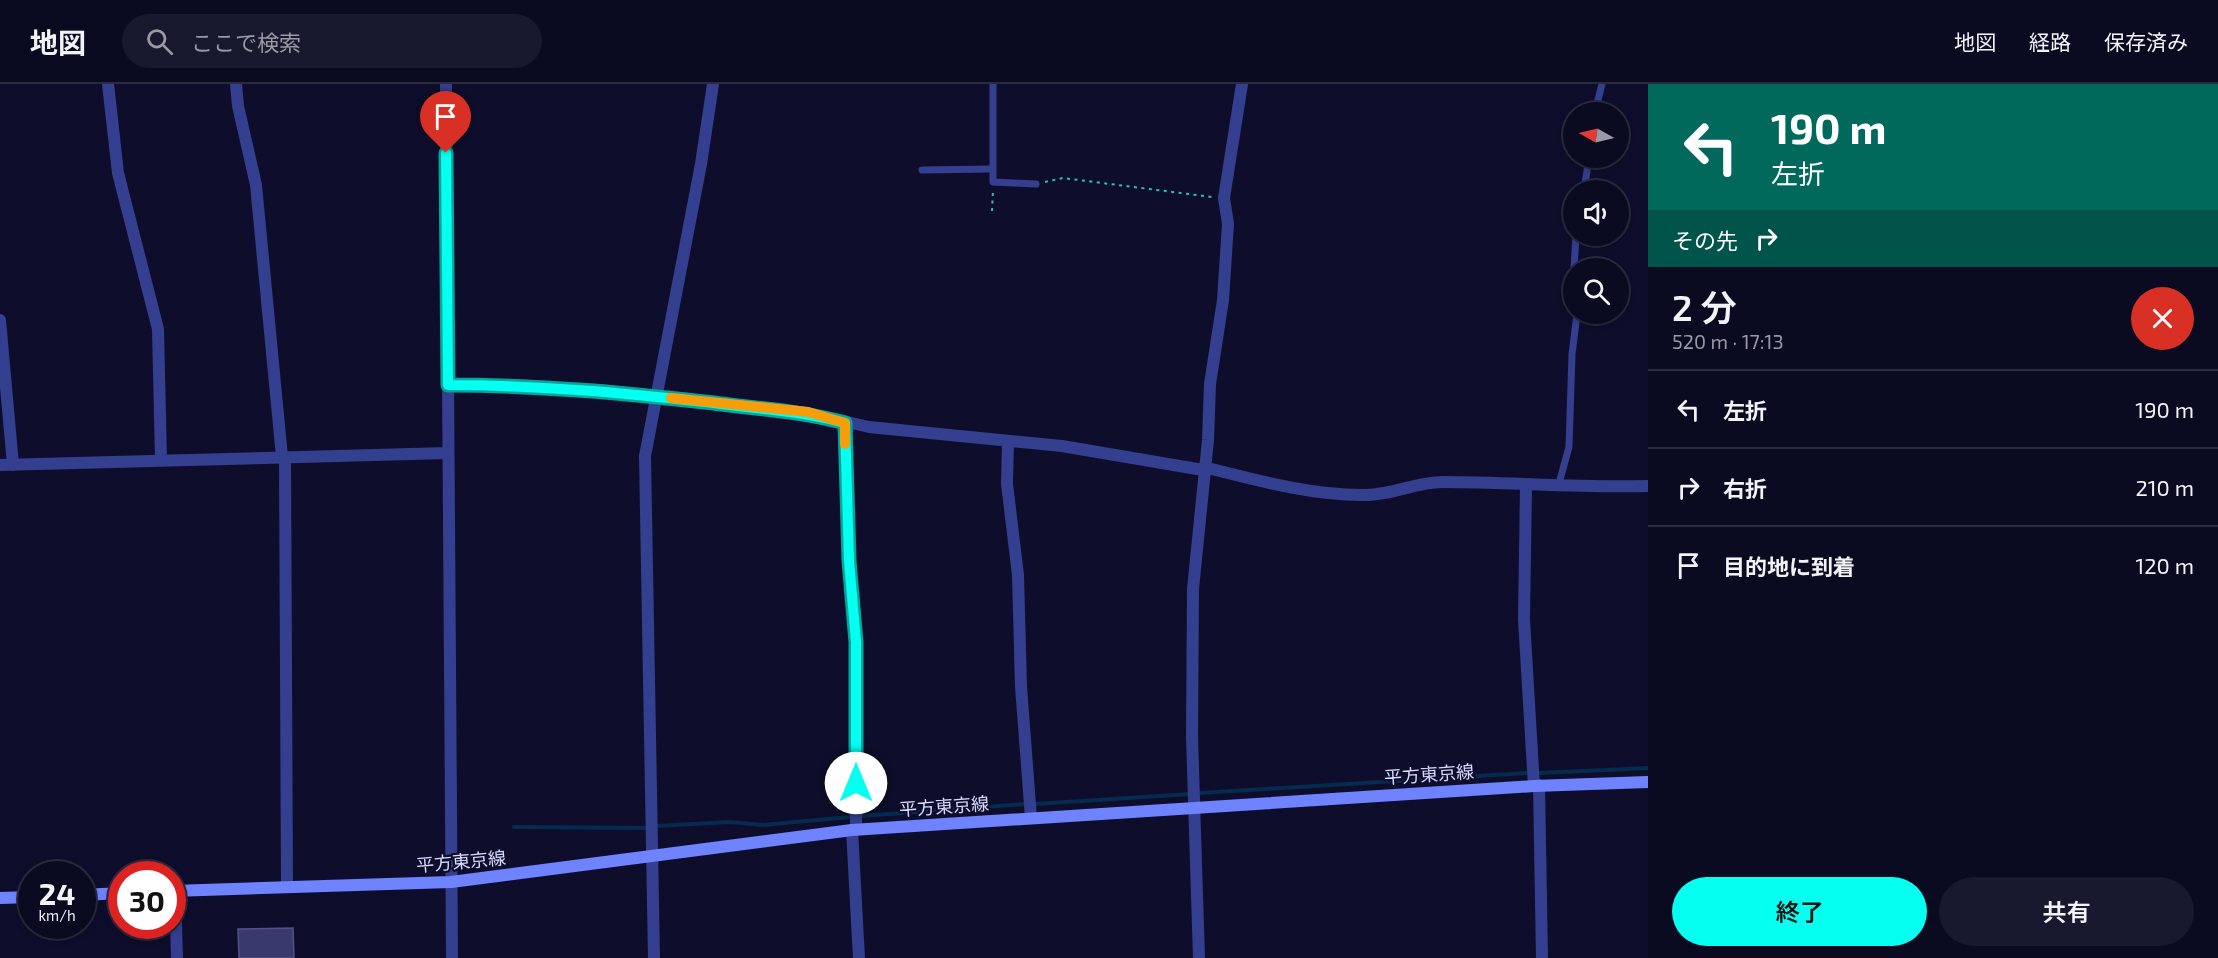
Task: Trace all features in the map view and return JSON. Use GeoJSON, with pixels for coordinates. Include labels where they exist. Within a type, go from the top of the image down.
{"type":"FeatureCollection","features":[{"type":"Feature","properties":{"kind":"main road","name":"平方東京線"},"geometry":{"type":"LineString","coordinates":[[186,891],[451,882],[854,830],[1537,785],[1648,782]]}},
{"type":"Feature","properties":{"kind":"main road"},"geometry":{"type":"LineString","coordinates":[[0,898],[18,897]]}},
{"type":"Feature","properties":{"kind":"street"},"geometry":{"type":"LineString","coordinates":[[108,84],[118,173],[158,329],[161,460]]}},
{"type":"Feature","properties":{"kind":"street"},"geometry":{"type":"LineString","coordinates":[[236,84],[238,106],[256,185],[284,457],[287,887]]}},
{"type":"Feature","properties":{"kind":"street"},"geometry":{"type":"LineString","coordinates":[[446,84],[452,958]]}},
{"type":"Feature","properties":{"kind":"street"},"geometry":{"type":"LineString","coordinates":[[654,958],[645,446],[694,199],[713,84]]}},
{"type":"Feature","properties":{"kind":"street"},"geometry":{"type":"LineString","coordinates":[[1199,958],[1193,589],[1210,384],[1224,289],[1228,224],[1224,198],[1242,84]]}},
{"type":"Feature","properties":{"kind":"street"},"geometry":{"type":"LineString","coordinates":[[0,320],[6,465],[448,453]]}},
{"type":"Feature","properties":{"kind":"street"},"geometry":{"type":"LineString","coordinates":[[448,385],[519,385],[808,412],[845,423],[1073,448],[1204,469],[1274,484],[1366,495],[1392,493],[1439,482],[1558,487],[1648,486]]}},
{"type":"Feature","properties":{"kind":"street"},"geometry":{"type":"LineString","coordinates":[[845,423],[849,561],[856,642],[854,830],[859,958]]}},
{"type":"Feature","properties":{"kind":"street"},"geometry":{"type":"LineString","coordinates":[[1008,441],[1007,484],[1018,575],[1021,687],[1031,818]]}},
{"type":"Feature","properties":{"kind":"street"},"geometry":{"type":"LineString","coordinates":[[1526,486],[1524,620],[1537,785],[1542,958]]}},
{"type":"Feature","properties":{"kind":"street"},"geometry":{"type":"LineString","coordinates":[[176,939],[177,958]]}},
{"type":"Feature","properties":{"kind":"lane"},"geometry":{"type":"LineString","coordinates":[[993,84],[993,182],[1036,184]]}},
{"type":"Feature","properties":{"kind":"lane"},"geometry":{"type":"LineString","coordinates":[[1598,102],[1602,84]]}},
{"type":"Feature","properties":{"kind":"lane"},"geometry":{"type":"LineString","coordinates":[[922,170],[992,170]]}},
{"type":"Feature","properties":{"kind":"lane"},"geometry":{"type":"LineString","coordinates":[[1558,487],[1569,447],[1572,354],[1576,324]]}},
{"type":"Feature","properties":{"kind":"path"},"geometry":{"type":"LineString","coordinates":[[1036,184],[1063,178],[1224,198]]}},
{"type":"Feature","properties":{"kind":"path"},"geometry":{"type":"LineString","coordinates":[[992,211],[993,182]]}},
{"type":"Feature","properties":{"kind":"building"},"geometry":{"type":"Polygon","coordinates":[[[293,928],[294,958],[239,958],[238,929],[293,928]]]}},
{"type":"Feature","properties":{"kind":"waterway"},"geometry":{"type":"LineString","coordinates":[[1540,773],[1648,768]]}},
{"type":"Feature","properties":{"kind":"waterway"},"geometry":{"type":"LineString","coordinates":[[1200,793],[1526,773]]}},
{"type":"Feature","properties":{"kind":"waterway"},"geometry":{"type":"LineString","coordinates":[[1035,804],[1190,794]]}},
{"type":"Feature","properties":{"kind":"waterway"},"geometry":{"type":"LineString","coordinates":[[862,816],[1025,804]]}},
{"type":"Feature","properties":{"kind":"waterway"},"geometry":{"type":"LineString","coordinates":[[657,826],[730,822],[763,825],[850,817]]}},
{"type":"Feature","properties":{"kind":"waterway"},"geometry":{"type":"LineString","coordinates":[[514,827],[648,828]]}},
{"type":"Feature","properties":{"kind":"slow traffic"},"geometry":{"type":"LineString","coordinates":[[671,398],[749,408],[808,412],[845,423],[845,444]]}},
{"type":"Feature","properties":{"kind":"route"},"geometry":{"type":"LineString","coordinates":[[446,153],[448,385],[519,385],[601,390],[749,408],[808,412],[845,423],[849,561],[856,642],[856,783]]}}]}
